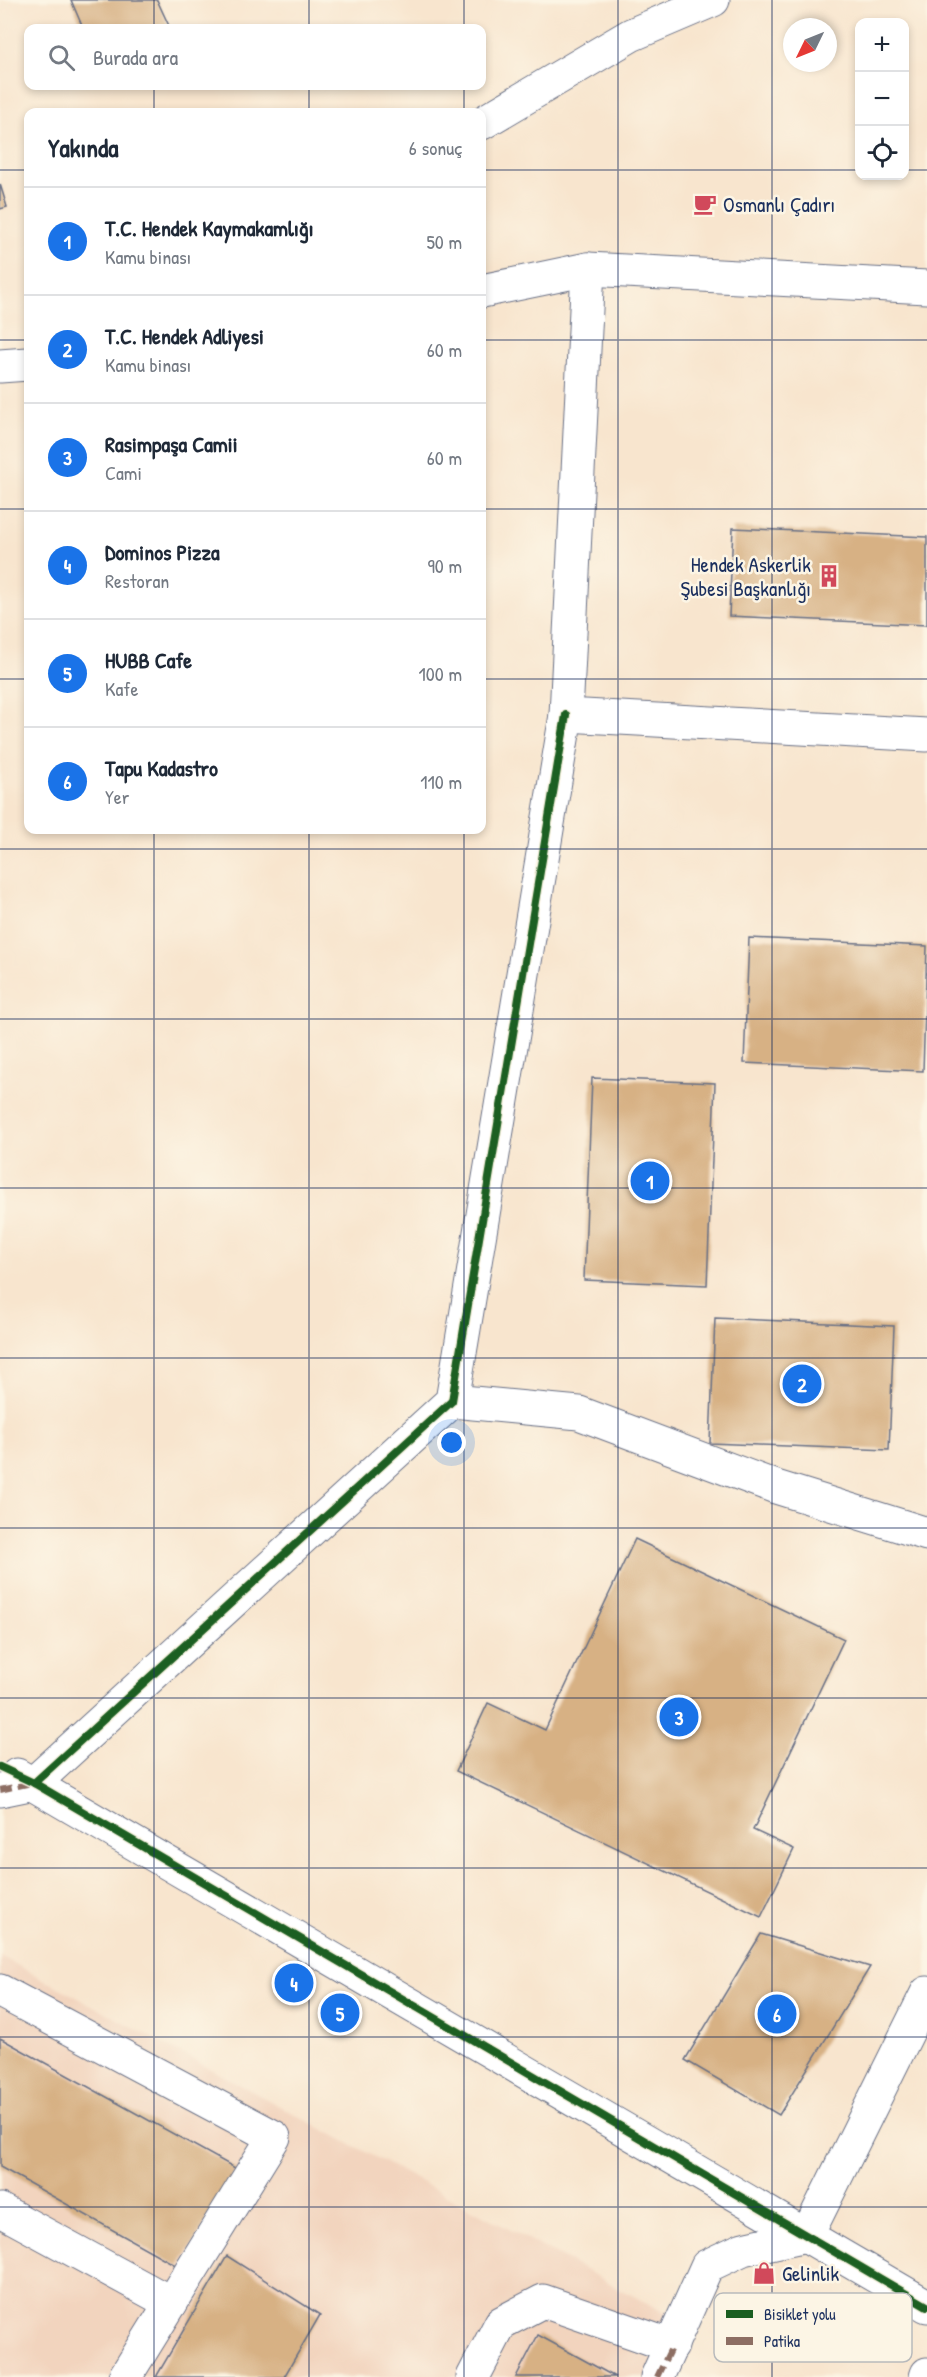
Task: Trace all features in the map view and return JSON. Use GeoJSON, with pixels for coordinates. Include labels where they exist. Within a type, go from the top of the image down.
{"type":"FeatureCollection","features":[{"type":"Feature","properties":{"kind":"street"},"geometry":{"type":"LineString","coordinates":[[486,121],[631,35],[713,0]]}},
{"type":"Feature","properties":{"kind":"street"},"geometry":{"type":"LineString","coordinates":[[0,1790],[34,1783],[452,1401],[566,715],[588,269]]}},
{"type":"Feature","properties":{"kind":"street"},"geometry":{"type":"LineString","coordinates":[[486,290],[588,269],[927,287]]}},
{"type":"Feature","properties":{"kind":"street"},"geometry":{"type":"LineString","coordinates":[[0,366],[24,364]]}},
{"type":"Feature","properties":{"kind":"street"},"geometry":{"type":"LineString","coordinates":[[566,715],[927,735]]}},
{"type":"Feature","properties":{"kind":"street"},"geometry":{"type":"LineString","coordinates":[[452,1401],[579,1413],[776,1487],[927,1534]]}},
{"type":"Feature","properties":{"kind":"street"},"geometry":{"type":"LineString","coordinates":[[0,1767],[34,1783],[905,2293]]}},
{"type":"Feature","properties":{"kind":"street"},"geometry":{"type":"LineString","coordinates":[[0,1991],[274,2138],[125,2377]]}},
{"type":"Feature","properties":{"kind":"street"},"geometry":{"type":"LineString","coordinates":[[807,2235],[927,1994]]}},
{"type":"Feature","properties":{"kind":"street"},"geometry":{"type":"LineString","coordinates":[[0,2210],[171,2303]]}},
{"type":"Feature","properties":{"kind":"street"},"geometry":{"type":"LineString","coordinates":[[657,2377],[707,2266],[743,2249],[807,2235]]}},
{"type":"Feature","properties":{"kind":"street"},"geometry":{"type":"LineString","coordinates":[[912,2297],[927,2306]]}},
{"type":"Feature","properties":{"kind":"street"},"geometry":{"type":"LineString","coordinates":[[472,2377],[501,2323],[543,2301],[672,2346]]}},
{"type":"Feature","properties":{"kind":"shaded area"},"geometry":{"type":"Polygon","coordinates":[[[0,1956],[682,2322],[657,2377],[0,2377],[0,1956]]]}},
{"type":"Feature","properties":{"kind":"building"},"geometry":{"type":"Polygon","coordinates":[[[71,0],[157,0],[168,24],[81,24],[71,0]]]}},
{"type":"Feature","properties":{"kind":"building"},"geometry":{"type":"Polygon","coordinates":[[[0,184],[7,207],[0,209],[0,184]]]}},
{"type":"Feature","properties":{"kind":"building","name":"Hendek Askerlik Şubesi Başkanlığı"},"geometry":{"type":"Polygon","coordinates":[[[733,528],[927,537],[927,625],[729,616],[733,528]]]}},
{"type":"Feature","properties":{"kind":"building"},"geometry":{"type":"Polygon","coordinates":[[[749,938],[927,946],[923,1071],[744,1063],[749,938]]]}},
{"type":"Feature","properties":{"kind":"building"},"geometry":{"type":"Polygon","coordinates":[[[592,1078],[715,1083],[707,1285],[584,1280],[592,1078]]]}},
{"type":"Feature","properties":{"kind":"building"},"geometry":{"type":"Polygon","coordinates":[[[715,1318],[894,1326],[889,1450],[710,1443],[715,1318]]]}},
{"type":"Feature","properties":{"kind":"building"},"geometry":{"type":"Polygon","coordinates":[[[635,1539],[844,1639],[753,1830],[794,1849],[761,1917],[456,1771],[488,1703],[545,1730],[635,1539]]]}},
{"type":"Feature","properties":{"kind":"building"},"geometry":{"type":"Polygon","coordinates":[[[761,1934],[870,1967],[779,2115],[685,2060],[761,1934]]]}},
{"type":"Feature","properties":{"kind":"building"},"geometry":{"type":"Polygon","coordinates":[[[0,2038],[237,2169],[179,2267],[0,2167],[0,2038]]]}},
{"type":"Feature","properties":{"kind":"building"},"geometry":{"type":"Polygon","coordinates":[[[227,2256],[320,2315],[284,2377],[156,2377],[227,2256]]]}},
{"type":"Feature","properties":{"kind":"building"},"geometry":{"type":"Polygon","coordinates":[[[538,2335],[615,2377],[516,2377],[538,2335]]]}},
{"type":"Feature","properties":{"kind":"marked path"},"geometry":{"type":"LineString","coordinates":[[0,1790],[32,1783]]}},
{"type":"Feature","properties":{"kind":"marked path"},"geometry":{"type":"LineString","coordinates":[[657,2377],[672,2346]]}},
{"type":"Feature","properties":{"kind":"cycle path"},"geometry":{"type":"LineString","coordinates":[[34,1783],[452,1401],[566,715]]}},
{"type":"Feature","properties":{"kind":"cycle path"},"geometry":{"type":"LineString","coordinates":[[0,1767],[34,1783],[905,2293]]}},
{"type":"Feature","properties":{"kind":"cycle path"},"geometry":{"type":"LineString","coordinates":[[912,2297],[927,2306]]}},
{"type":"Feature","properties":{"kind":"place","name":"Osmanlı Çadırı"},"geometry":{"type":"Point","coordinates":[705,204]}},
{"type":"Feature","properties":{"kind":"place","name":"Hendek Askerlik Şubesi Başkanlığı"},"geometry":{"type":"Point","coordinates":[829,576]}},
{"type":"Feature","properties":{"kind":"place","name":"T.C. Hendek Kaymakamlığı"},"geometry":{"type":"Point","coordinates":[650,1181]}},
{"type":"Feature","properties":{"kind":"place","name":"T.C. Hendek Adliyesi"},"geometry":{"type":"Point","coordinates":[802,1384]}},
{"type":"Feature","properties":{"kind":"place","name":"Rasimpaşa Camii"},"geometry":{"type":"Point","coordinates":[679,1717]}},
{"type":"Feature","properties":{"kind":"place","name":"Dominos Pizza"},"geometry":{"type":"Point","coordinates":[294,1983]}},
{"type":"Feature","properties":{"kind":"place","name":"HUBB Cafe"},"geometry":{"type":"Point","coordinates":[340,2013]}},
{"type":"Feature","properties":{"kind":"place","name":"Tapu Kadastro"},"geometry":{"type":"Point","coordinates":[777,2014]}},
{"type":"Feature","properties":{"kind":"place","name":"Gelinlik"},"geometry":{"type":"Point","coordinates":[764,2273]}}]}
